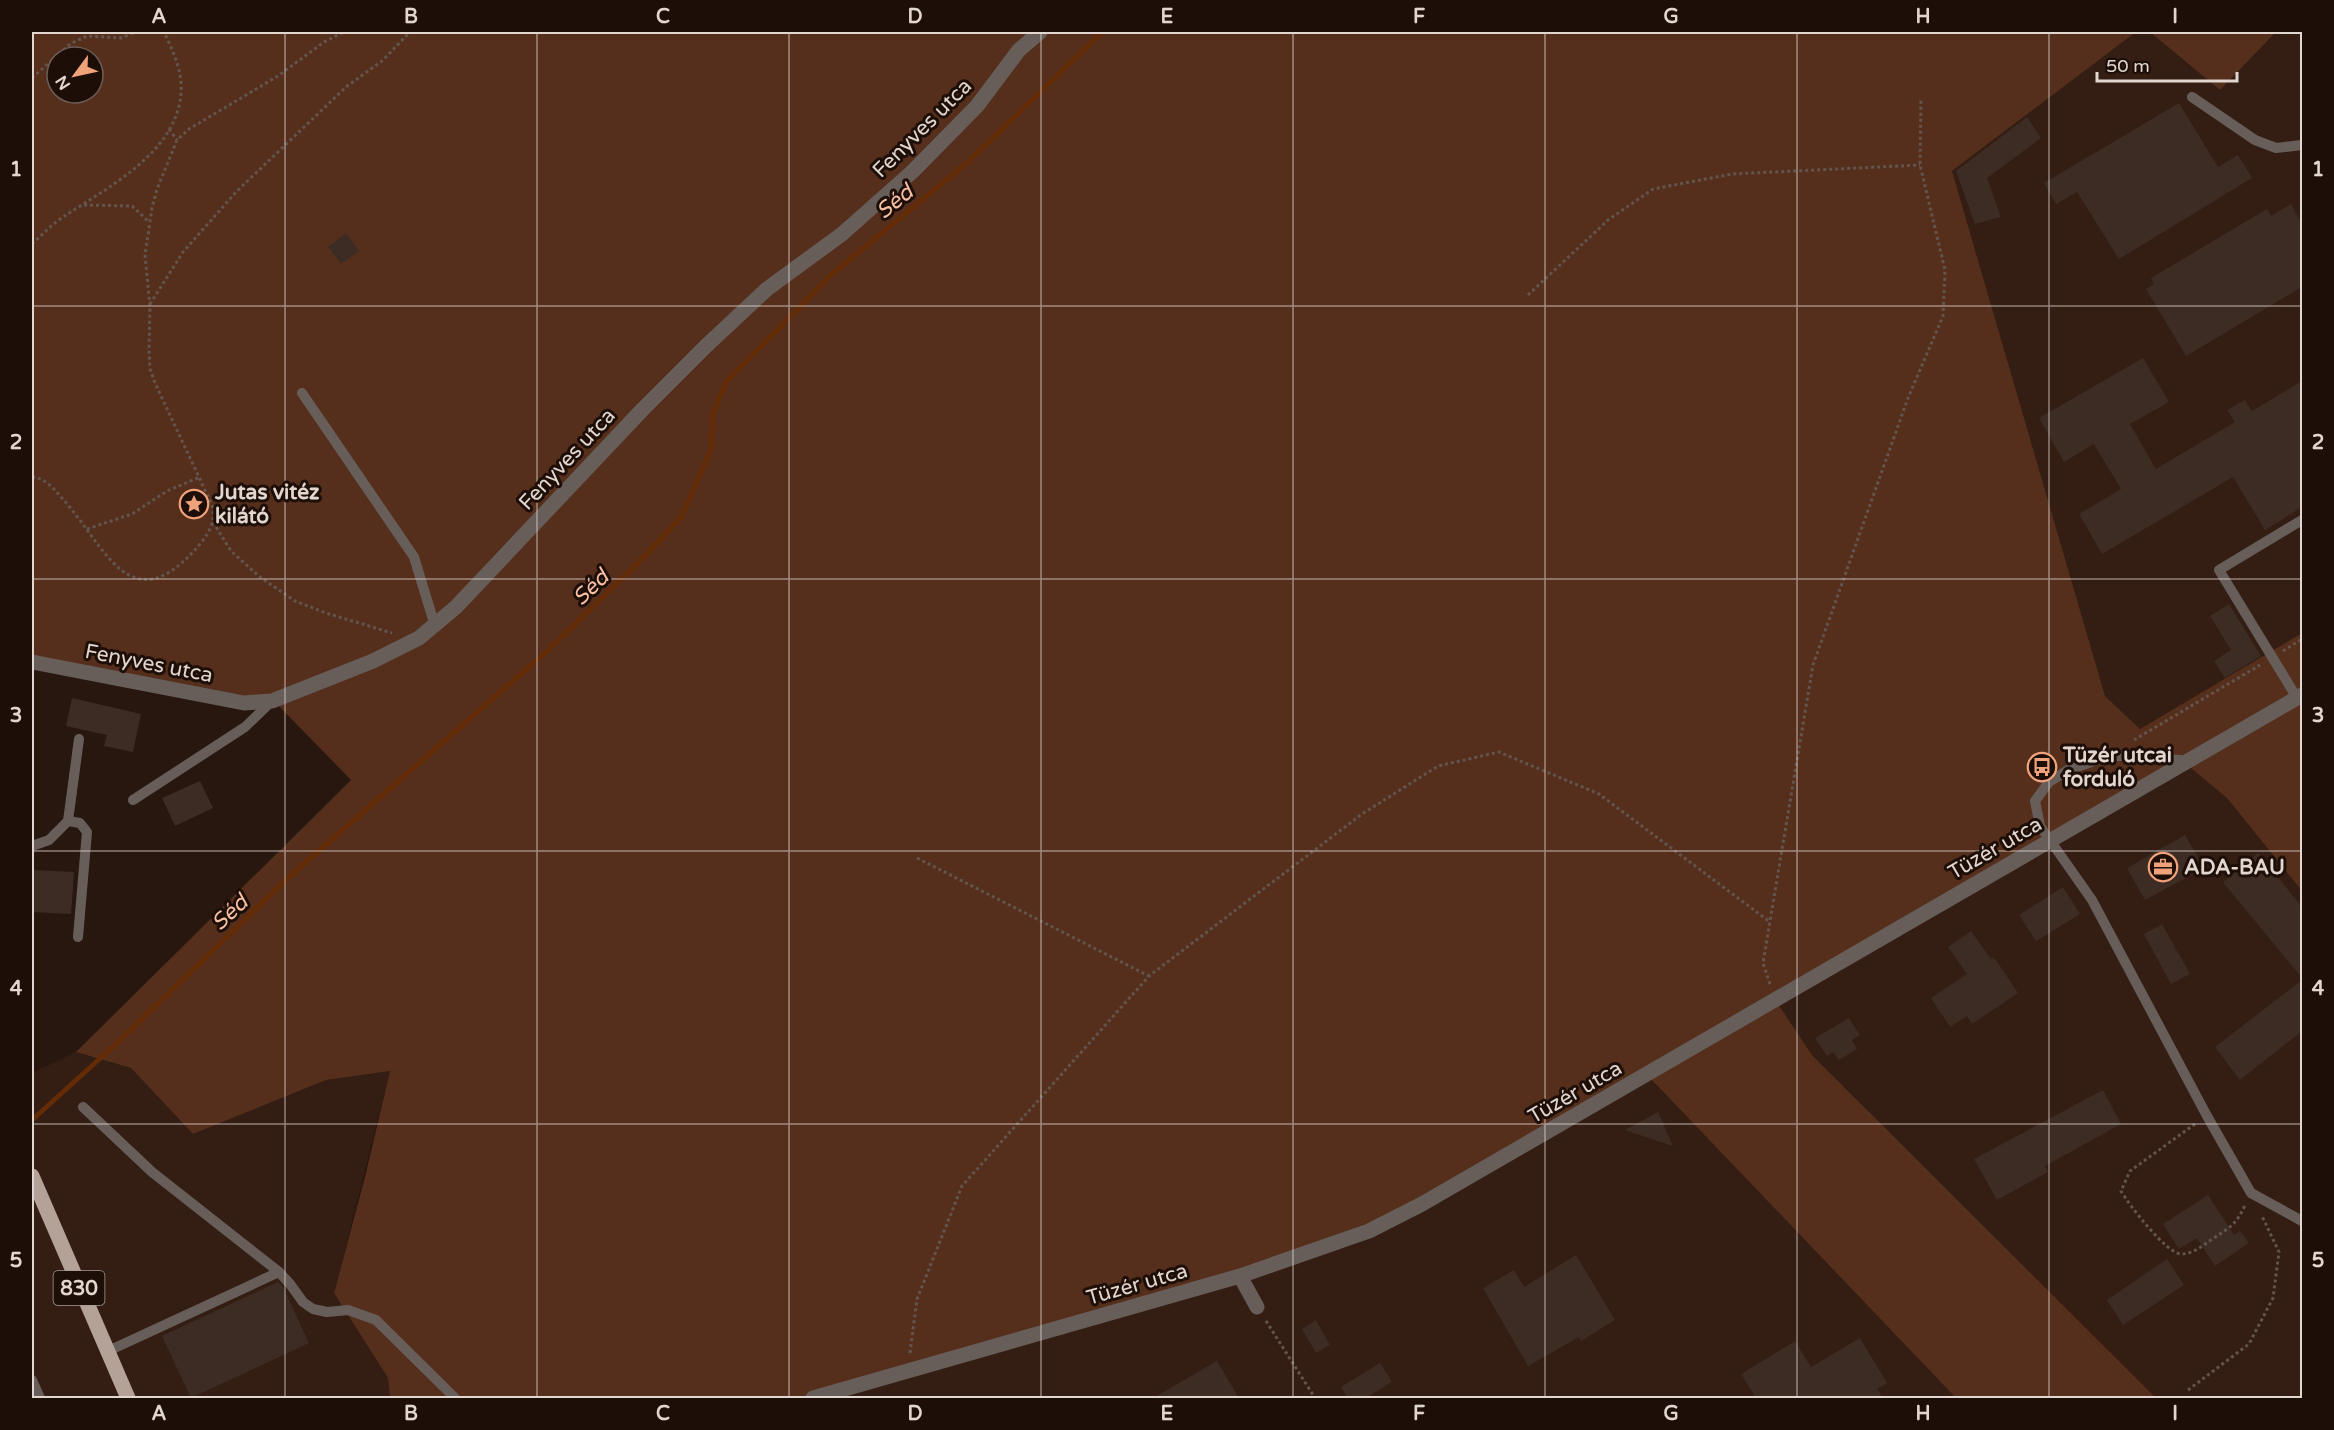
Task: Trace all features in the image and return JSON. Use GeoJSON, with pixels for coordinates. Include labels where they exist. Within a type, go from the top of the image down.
{"type":"FeatureCollection","features":[{"type":"Feature","properties":{"kind":"main road","name":"830"},"geometry":{"type":"LineString","coordinates":[[32,1176],[106,1352],[128,1398]]}},
{"type":"Feature","properties":{"kind":"street","name":"Fenyves utca"},"geometry":{"type":"LineString","coordinates":[[32,662],[244,703],[272,701],[373,661],[419,638],[456,607],[643,409],[706,346],[767,289],[842,234],[912,172],[977,106],[1019,50],[1040,32]]}},
{"type":"Feature","properties":{"kind":"street","name":"Tüzér utca"},"geometry":{"type":"LineString","coordinates":[[813,1398],[1240,1276],[1369,1231],[1422,1204],[2300,696]]}},
{"type":"Feature","properties":{"kind":"street"},"geometry":{"type":"LineString","coordinates":[[1240,1276],[1257,1307]]}},
{"type":"Feature","properties":{"kind":"lane"},"geometry":{"type":"LineString","coordinates":[[2192,97],[2255,140],[2276,148],[2302,145]]}},
{"type":"Feature","properties":{"kind":"lane"},"geometry":{"type":"LineString","coordinates":[[302,393],[414,557],[435,626]]}},
{"type":"Feature","properties":{"kind":"lane"},"geometry":{"type":"LineString","coordinates":[[2300,696],[2272,657],[2219,570],[2302,520]]}},
{"type":"Feature","properties":{"kind":"lane"},"geometry":{"type":"LineString","coordinates":[[133,800],[245,727],[272,701]]}},
{"type":"Feature","properties":{"kind":"lane"},"geometry":{"type":"LineString","coordinates":[[32,846],[49,840],[68,821],[79,739]]}},
{"type":"Feature","properties":{"kind":"lane"},"geometry":{"type":"LineString","coordinates":[[2188,761],[2134,755],[2106,757],[2068,770],[2049,782],[2035,801],[2040,826],[2092,900],[2207,1116],[2251,1193],[2302,1221]]}},
{"type":"Feature","properties":{"kind":"lane"},"geometry":{"type":"LineString","coordinates":[[68,821],[80,823],[87,832],[78,937]]}},
{"type":"Feature","properties":{"kind":"lane"},"geometry":{"type":"LineString","coordinates":[[83,1107],[152,1172],[279,1272],[303,1302],[313,1309],[327,1312],[348,1310],[376,1320],[455,1398]]}},
{"type":"Feature","properties":{"kind":"lane"},"geometry":{"type":"LineString","coordinates":[[106,1352],[279,1272]]}},
{"type":"Feature","properties":{"kind":"lane"},"geometry":{"type":"LineString","coordinates":[[32,1380],[40,1398]]}},
{"type":"Feature","properties":{"kind":"path"},"geometry":{"type":"LineString","coordinates":[[32,78],[70,44],[87,36],[122,38],[135,32]]}},
{"type":"Feature","properties":{"kind":"path"},"geometry":{"type":"LineString","coordinates":[[32,244],[60,219],[140,165],[159,145],[169,129],[177,112],[181,84],[178,68],[164,32]]}},
{"type":"Feature","properties":{"kind":"path"},"geometry":{"type":"LineString","coordinates":[[32,477],[41,478],[54,488],[111,561],[125,574],[137,580],[162,575],[200,543],[215,515],[200,477],[167,412],[150,369],[150,306],[145,255],[157,189],[177,140],[189,129],[278,76],[324,42],[344,32]]}},
{"type":"Feature","properties":{"kind":"path"},"geometry":{"type":"LineString","coordinates":[[150,306],[183,252],[237,191],[346,87],[382,62],[410,32]]}},
{"type":"Feature","properties":{"kind":"path"},"geometry":{"type":"LineString","coordinates":[[1776,999],[1763,963],[1813,665],[1908,398],[1943,316],[1945,270],[1920,165],[1922,98]]}},
{"type":"Feature","properties":{"kind":"path"},"geometry":{"type":"LineString","coordinates":[[169,129],[177,140]]}},
{"type":"Feature","properties":{"kind":"path"},"geometry":{"type":"LineString","coordinates":[[1528,295],[1608,220],[1653,189],[1732,174],[1920,165]]}},
{"type":"Feature","properties":{"kind":"path"},"geometry":{"type":"LineString","coordinates":[[82,205],[132,206],[150,223]]}},
{"type":"Feature","properties":{"kind":"path"},"geometry":{"type":"LineString","coordinates":[[87,530],[132,514],[167,491],[200,477]]}},
{"type":"Feature","properties":{"kind":"path"},"geometry":{"type":"LineString","coordinates":[[213,522],[231,551],[260,576],[295,601],[381,631],[419,638]]}},
{"type":"Feature","properties":{"kind":"path"},"geometry":{"type":"LineString","coordinates":[[2131,742],[2302,639]]}},
{"type":"Feature","properties":{"kind":"path"},"geometry":{"type":"LineString","coordinates":[[907,1373],[917,1299],[962,1186],[1149,976],[1362,814],[1438,766],[1499,752],[1599,794],[1770,922]]}},
{"type":"Feature","properties":{"kind":"path"},"geometry":{"type":"LineString","coordinates":[[916,858],[1149,976]]}},
{"type":"Feature","properties":{"kind":"path"},"geometry":{"type":"LineString","coordinates":[[2207,1116],[2130,1171],[2121,1191],[2129,1205],[2166,1248],[2178,1254],[2191,1253],[2238,1222],[2251,1193]]}},
{"type":"Feature","properties":{"kind":"path"},"geometry":{"type":"LineString","coordinates":[[2188,1390],[2249,1344],[2273,1298],[2279,1252],[2251,1193]]}},
{"type":"Feature","properties":{"kind":"path"},"geometry":{"type":"LineString","coordinates":[[1257,1307],[1315,1398]]}},
{"type":"Feature","properties":{"kind":"shaded area"},"geometry":{"type":"Polygon","coordinates":[[[32,32],[2136,32],[1952,171],[2105,696],[2140,729],[2302,633],[2302,891],[2227,798],[2186,764],[1778,1004],[1812,1055],[2156,1398],[1956,1398],[1650,1078],[1369,1235],[818,1398],[390,1398],[388,1378],[334,1293],[390,1071],[326,1080],[193,1134],[131,1068],[76,1052],[351,780],[272,699],[258,702],[32,659],[32,32]]]}},
{"type":"Feature","properties":{"kind":"shaded area"},"geometry":{"type":"Polygon","coordinates":[[[2136,32],[2150,32],[2220,90],[2276,32],[2302,32],[2302,633],[2140,729],[2105,696],[1952,171],[2136,32]]]}},
{"type":"Feature","properties":{"kind":"shaded area"},"geometry":{"type":"Polygon","coordinates":[[[2150,32],[2276,32],[2220,90],[2150,32]]]}},
{"type":"Feature","properties":{"kind":"shaded area"},"geometry":{"type":"Polygon","coordinates":[[[2187,764],[2227,798],[2302,891],[2302,1398],[2156,1398],[1812,1055],[1777,1003],[2187,764]]]}},
{"type":"Feature","properties":{"kind":"shaded area"},"geometry":{"type":"Polygon","coordinates":[[[76,1052],[131,1068],[193,1134],[326,1080],[390,1071],[334,1293],[388,1378],[390,1398],[32,1398],[32,1073],[76,1052]]]}},
{"type":"Feature","properties":{"kind":"shaded area"},"geometry":{"type":"Polygon","coordinates":[[[1650,1078],[1956,1398],[818,1398],[1650,1078]]]}},
{"type":"Feature","properties":{"kind":"building"},"geometry":{"type":"Polygon","coordinates":[[[2179,103],[2218,167],[2238,155],[2252,178],[2119,259],[2077,192],[2056,204],[2044,183],[2179,103]]]}},
{"type":"Feature","properties":{"kind":"building"},"geometry":{"type":"Polygon","coordinates":[[[2027,117],[2041,138],[1987,178],[2001,217],[1975,224],[1956,171],[2027,117]]]}},
{"type":"Feature","properties":{"kind":"building"},"geometry":{"type":"Polygon","coordinates":[[[2291,204],[2302,224],[2302,287],[2186,356],[2146,289],[2154,284],[2151,278],[2267,209],[2271,216],[2291,204]]]}},
{"type":"Feature","properties":{"kind":"building"},"geometry":{"type":"Polygon","coordinates":[[[346,233],[359,251],[341,264],[328,247],[346,233]]]}},
{"type":"Feature","properties":{"kind":"building"},"geometry":{"type":"Polygon","coordinates":[[[2143,358],[2169,402],[2130,424],[2156,469],[2235,422],[2227,410],[2245,400],[2252,411],[2302,381],[2302,507],[2265,530],[2233,477],[2102,554],[2079,514],[2121,489],[2094,444],[2064,462],[2039,418],[2143,358]]]}},
{"type":"Feature","properties":{"kind":"building"},"geometry":{"type":"Polygon","coordinates":[[[2229,604],[2261,656],[2225,678],[2214,661],[2231,650],[2210,616],[2229,604]]]}},
{"type":"Feature","properties":{"kind":"building"},"geometry":{"type":"Polygon","coordinates":[[[72,698],[141,714],[133,752],[104,746],[107,735],[66,726],[72,698]]]}},
{"type":"Feature","properties":{"kind":"building"},"geometry":{"type":"Polygon","coordinates":[[[200,781],[213,808],[175,826],[162,798],[200,781]]]}},
{"type":"Feature","properties":{"kind":"building"},"geometry":{"type":"Polygon","coordinates":[[[2185,835],[2204,868],[2145,900],[2127,868],[2185,835]]]}},
{"type":"Feature","properties":{"kind":"building"},"geometry":{"type":"Polygon","coordinates":[[[2258,853],[2302,907],[2302,978],[2223,882],[2258,853]]]}},
{"type":"Feature","properties":{"kind":"building"},"geometry":{"type":"Polygon","coordinates":[[[32,870],[74,872],[71,914],[32,912],[32,870]]]}},
{"type":"Feature","properties":{"kind":"building"},"geometry":{"type":"Polygon","coordinates":[[[2063,887],[2080,914],[2036,941],[2019,915],[2063,887]]]}},
{"type":"Feature","properties":{"kind":"building"},"geometry":{"type":"Polygon","coordinates":[[[2162,924],[2190,974],[2171,984],[2144,934],[2162,924]]]}},
{"type":"Feature","properties":{"kind":"building"},"geometry":{"type":"Polygon","coordinates":[[[1971,931],[1991,959],[1994,957],[2018,993],[1972,1024],[1967,1016],[1950,1027],[1931,998],[1967,974],[1948,947],[1971,931]]]}},
{"type":"Feature","properties":{"kind":"building"},"geometry":{"type":"Polygon","coordinates":[[[2302,980],[2302,1031],[2240,1080],[2215,1047],[2302,980]]]}},
{"type":"Feature","properties":{"kind":"building"},"geometry":{"type":"Polygon","coordinates":[[[1849,1018],[1860,1035],[1852,1040],[1857,1049],[1839,1060],[1833,1052],[1827,1056],[1815,1038],[1849,1018]]]}},
{"type":"Feature","properties":{"kind":"building"},"geometry":{"type":"Polygon","coordinates":[[[2103,1090],[2121,1124],[2045,1166],[2048,1172],[1997,1200],[1974,1159],[2103,1090]]]}},
{"type":"Feature","properties":{"kind":"building"},"geometry":{"type":"Polygon","coordinates":[[[1658,1112],[1673,1146],[1625,1130],[1658,1112]]]}},
{"type":"Feature","properties":{"kind":"building"},"geometry":{"type":"Polygon","coordinates":[[[2208,1195],[2234,1235],[2240,1231],[2249,1243],[2215,1266],[2197,1238],[2179,1249],[2163,1224],[2208,1195]]]}},
{"type":"Feature","properties":{"kind":"building"},"geometry":{"type":"Polygon","coordinates":[[[1576,1255],[1615,1320],[1581,1341],[1579,1337],[1528,1366],[1483,1288],[1514,1270],[1524,1287],[1576,1255]]]}},
{"type":"Feature","properties":{"kind":"building"},"geometry":{"type":"Polygon","coordinates":[[[2167,1259],[2184,1285],[2123,1325],[2107,1300],[2167,1259]]]}},
{"type":"Feature","properties":{"kind":"building"},"geometry":{"type":"Polygon","coordinates":[[[278,1282],[283,1287],[309,1343],[191,1398],[162,1336],[278,1282]]]}},
{"type":"Feature","properties":{"kind":"building"},"geometry":{"type":"Polygon","coordinates":[[[1316,1320],[1330,1345],[1316,1353],[1302,1329],[1316,1320]]]}},
{"type":"Feature","properties":{"kind":"building"},"geometry":{"type":"Polygon","coordinates":[[[1860,1338],[1887,1383],[1877,1389],[1883,1398],[1756,1398],[1741,1374],[1795,1341],[1811,1367],[1860,1338]]]}},
{"type":"Feature","properties":{"kind":"building"},"geometry":{"type":"Polygon","coordinates":[[[1217,1361],[1239,1398],[1153,1398],[1217,1361]]]}},
{"type":"Feature","properties":{"kind":"building"},"geometry":{"type":"Polygon","coordinates":[[[1380,1363],[1392,1382],[1366,1398],[1348,1398],[1341,1387],[1380,1363]]]}},
{"type":"Feature","properties":{"kind":"waterway","name":"Séd"},"geometry":{"type":"LineString","coordinates":[[32,1120],[116,1044],[290,876],[546,652],[643,558],[682,516],[711,450],[713,413],[726,382],[831,275],[968,162],[1102,32]]}},
{"type":"Feature","properties":{"kind":"place","name":"Jutas vitéz kilátó"},"geometry":{"type":"Point","coordinates":[194,504]}},
{"type":"Feature","properties":{"kind":"place","name":"Tüzér utcai forduló"},"geometry":{"type":"Point","coordinates":[2042,767]}},
{"type":"Feature","properties":{"kind":"place","name":"ADA-BAU"},"geometry":{"type":"Point","coordinates":[2163,867]}}]}
